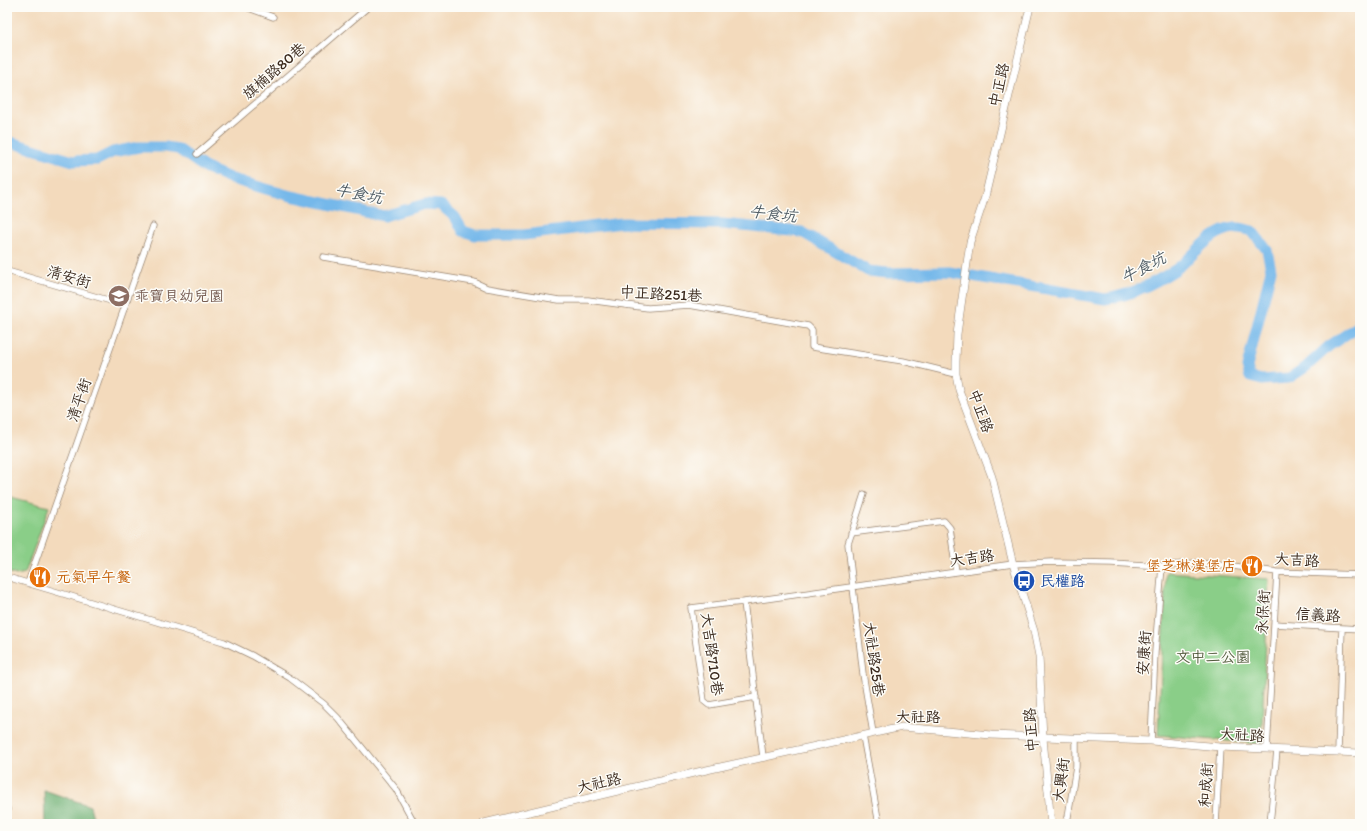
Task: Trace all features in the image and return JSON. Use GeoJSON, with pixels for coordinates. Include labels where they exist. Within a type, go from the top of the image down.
{"type":"FeatureCollection","features":[{"type":"Feature","properties":{"kind":"street"},"geometry":{"type":"LineString","coordinates":[[246,7],[274,17]]}},
{"type":"Feature","properties":{"kind":"street","name":"旗楠路80巷"},"geometry":{"type":"LineString","coordinates":[[197,154],[368,7]]}},
{"type":"Feature","properties":{"kind":"street","name":"中正路"},"geometry":{"type":"LineString","coordinates":[[1030,7],[985,197],[970,242],[957,334],[956,374],[959,390],[992,477],[1013,564],[1034,631],[1040,656],[1043,738],[1051,824]]}},
{"type":"Feature","properties":{"kind":"street","name":"清平街"},"geometry":{"type":"LineString","coordinates":[[28,583],[153,226]]}},
{"type":"Feature","properties":{"kind":"street","name":"中正路251巷"},"geometry":{"type":"LineString","coordinates":[[324,257],[474,282],[487,288],[559,300],[588,300],[648,308],[689,305],[808,326],[812,330],[812,347],[903,361],[956,374]]}},
{"type":"Feature","properties":{"kind":"street","name":"清安街"},"geometry":{"type":"LineString","coordinates":[[7,271],[125,305]]}},
{"type":"Feature","properties":{"kind":"street","name":"大社路25巷"},"geometry":{"type":"LineString","coordinates":[[864,494],[848,544],[863,674],[873,733]]}},
{"type":"Feature","properties":{"kind":"street"},"geometry":{"type":"LineString","coordinates":[[851,533],[944,521],[950,528],[956,572]]}},
{"type":"Feature","properties":{"kind":"street","name":"大吉路"},"geometry":{"type":"LineString","coordinates":[[744,602],[1013,564],[1051,562],[1162,566],[1194,563],[1218,564],[1277,572],[1360,575]]}},
{"type":"Feature","properties":{"kind":"street","name":"安康街"},"geometry":{"type":"LineString","coordinates":[[1151,741],[1155,652],[1162,566]]}},
{"type":"Feature","properties":{"kind":"street","name":"永保街"},"geometry":{"type":"LineString","coordinates":[[1267,749],[1277,572]]}},
{"type":"Feature","properties":{"kind":"street"},"geometry":{"type":"LineString","coordinates":[[7,576],[224,642],[253,656],[290,678],[324,704],[353,734],[396,789],[415,824]]}},
{"type":"Feature","properties":{"kind":"street"},"geometry":{"type":"LineString","coordinates":[[744,602],[763,757]]}},
{"type":"Feature","properties":{"kind":"street","name":"大吉路710巷"},"geometry":{"type":"LineString","coordinates":[[744,602],[691,608],[704,701],[710,705],[756,697]]}},
{"type":"Feature","properties":{"kind":"street","name":"信義路"},"geometry":{"type":"LineString","coordinates":[[1274,624],[1360,629]]}},
{"type":"Feature","properties":{"kind":"street"},"geometry":{"type":"LineString","coordinates":[[1338,752],[1342,628]]}},
{"type":"Feature","properties":{"kind":"street","name":"大社路"},"geometry":{"type":"LineString","coordinates":[[485,824],[763,757],[902,727],[1043,738],[1151,741],[1220,747],[1360,753]]}},
{"type":"Feature","properties":{"kind":"street"},"geometry":{"type":"LineString","coordinates":[[863,736],[879,824]]}},
{"type":"Feature","properties":{"kind":"street","name":"大興街"},"geometry":{"type":"LineString","coordinates":[[1066,824],[1076,768],[1076,738]]}},
{"type":"Feature","properties":{"kind":"street","name":"和成街"},"geometry":{"type":"LineString","coordinates":[[1216,824],[1220,747]]}},
{"type":"Feature","properties":{"kind":"street"},"geometry":{"type":"LineString","coordinates":[[1270,824],[1277,750]]}},
{"type":"Feature","properties":{"kind":"street"},"geometry":{"type":"LineString","coordinates":[[7,809],[8,824]]}},
{"type":"Feature","properties":{"kind":"green space"},"geometry":{"type":"Polygon","coordinates":[[[7,496],[49,507],[25,573],[16,575],[7,572],[7,496]]]}},
{"type":"Feature","properties":{"kind":"green space","name":"文中二公園"},"geometry":{"type":"Polygon","coordinates":[[[1166,572],[1269,579],[1261,744],[1158,735],[1166,572]]]}},
{"type":"Feature","properties":{"kind":"green space"},"geometry":{"type":"Polygon","coordinates":[[[44,790],[90,806],[94,821],[75,824],[45,824],[44,790]]]}},
{"type":"Feature","properties":{"kind":"waterway","name":"牛食坑"},"geometry":{"type":"LineString","coordinates":[[7,141],[73,161],[97,160],[113,152],[139,147],[165,147],[178,149],[204,167],[232,179],[287,195],[384,216],[425,204],[441,205],[455,217],[463,231],[475,235],[524,235],[622,223],[722,224],[802,232],[868,271],[888,273],[949,272],[1105,299],[1141,289],[1158,280],[1182,265],[1209,239],[1225,230],[1239,228],[1252,231],[1267,250],[1271,270],[1247,367],[1250,377],[1262,380],[1289,378],[1306,367],[1329,346],[1360,325]]}},
{"type":"Feature","properties":{"kind":"place","name":"乖寶貝幼兒園"},"geometry":{"type":"Point","coordinates":[119,296]}},
{"type":"Feature","properties":{"kind":"place","name":"堡芝琳漢堡店"},"geometry":{"type":"Point","coordinates":[1252,566]}},
{"type":"Feature","properties":{"kind":"place","name":"元氣早午餐"},"geometry":{"type":"Point","coordinates":[40,577]}},
{"type":"Feature","properties":{"kind":"place","name":"民權路"},"geometry":{"type":"Point","coordinates":[1024,581]}}]}
